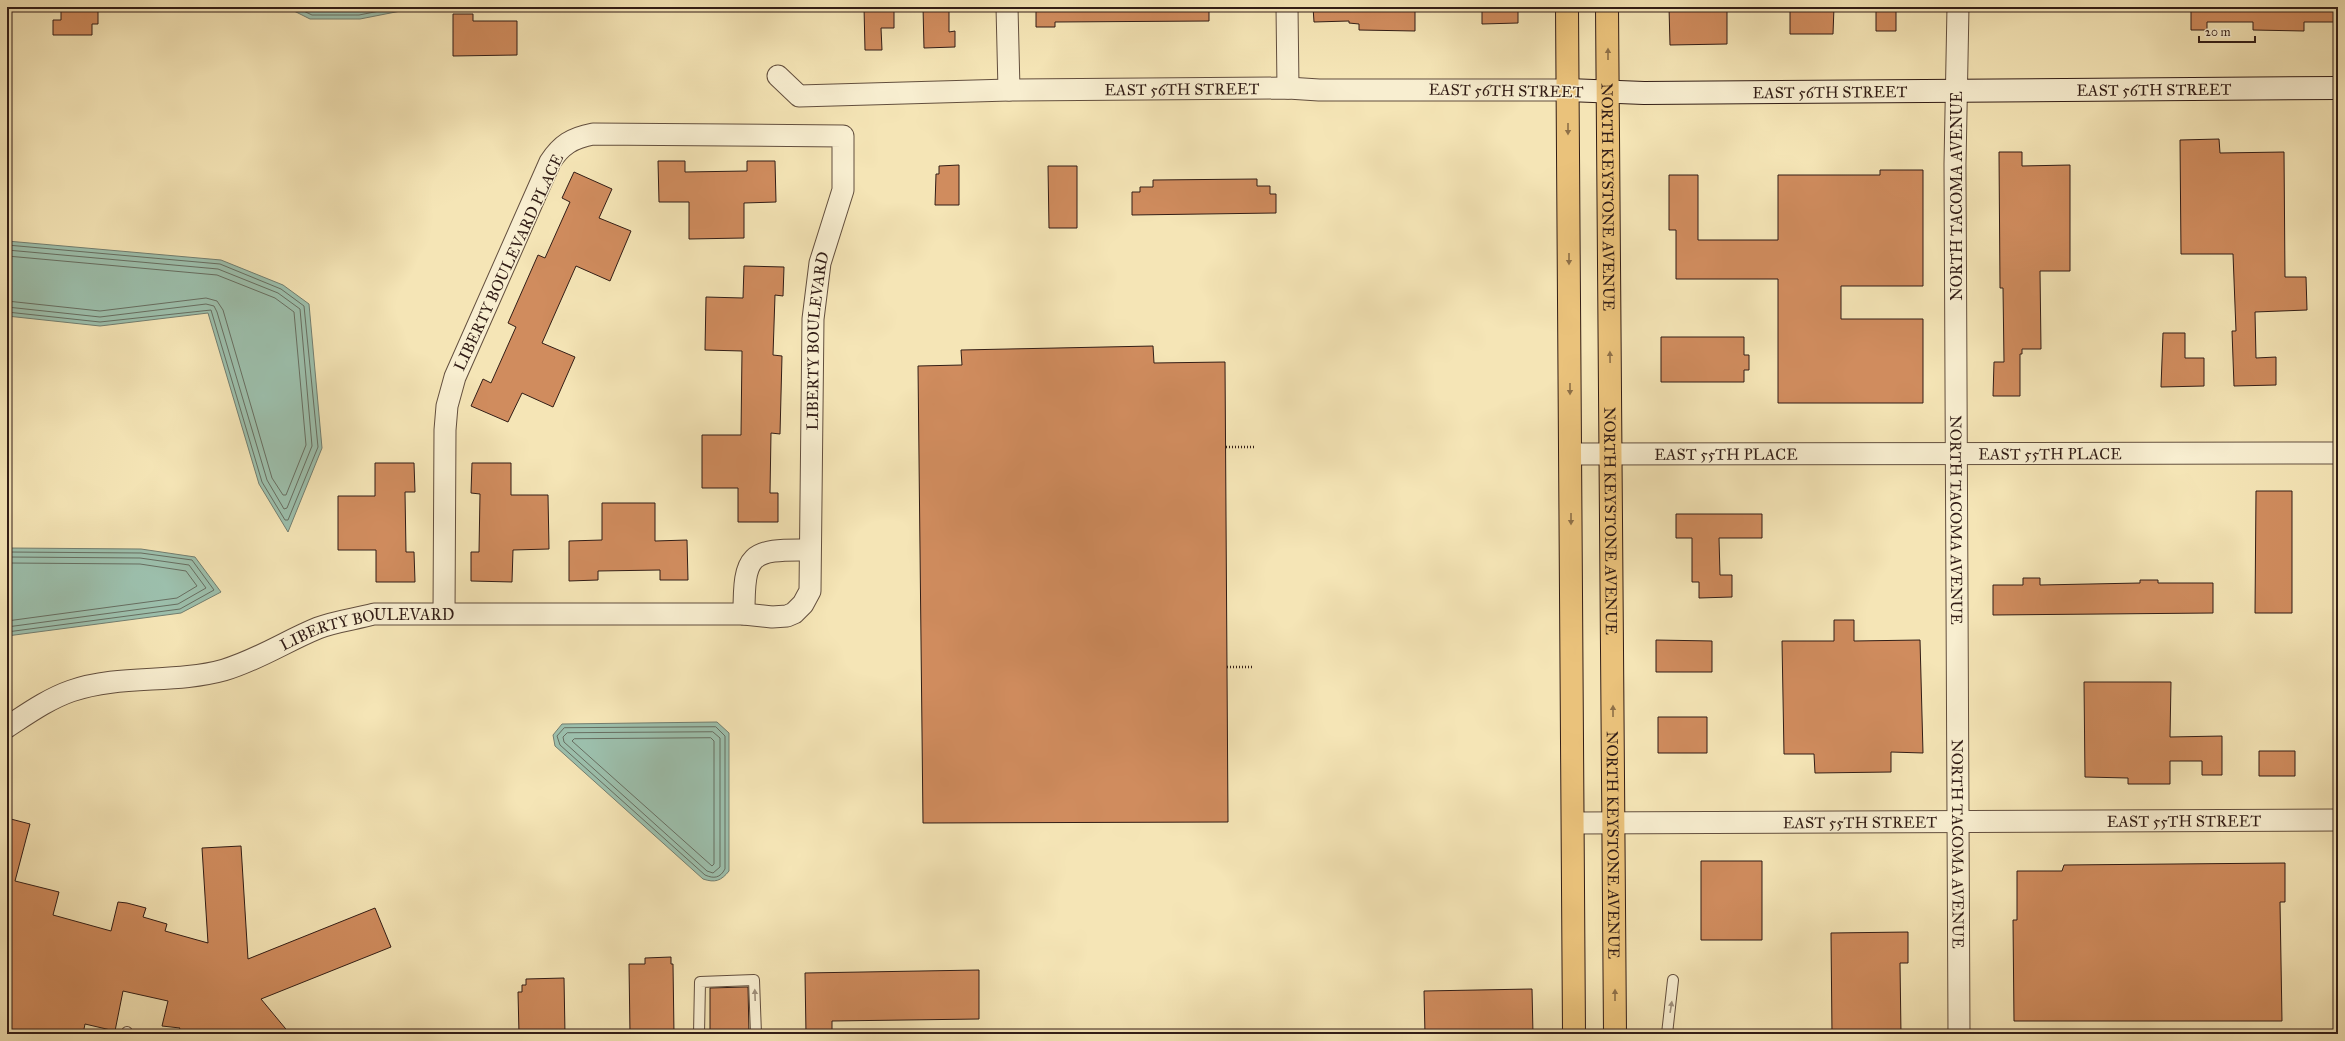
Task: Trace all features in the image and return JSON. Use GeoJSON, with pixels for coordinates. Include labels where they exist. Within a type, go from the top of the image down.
{"type":"FeatureCollection","features":[{"type":"Feature","properties":{"kind":"main road"},"geometry":{"type":"LineString","coordinates":[[1567,7],[1574,823],[1574,1034]]}},
{"type":"Feature","properties":{"kind":"main road","name":"NORTH KEYSTONE AVENUE"},"geometry":{"type":"LineString","coordinates":[[1607,7],[1615,1034]]}},
{"type":"Feature","properties":{"kind":"street"},"geometry":{"type":"LineString","coordinates":[[1007,7],[1009,90]]}},
{"type":"Feature","properties":{"kind":"street"},"geometry":{"type":"LineString","coordinates":[[1286,7],[1288,88]]}},
{"type":"Feature","properties":{"kind":"street","name":"NORTH TACOMA AVENUE"},"geometry":{"type":"LineString","coordinates":[[1958,7],[1958,60],[1956,91],[1959,1034]]}},
{"type":"Feature","properties":{"kind":"street","name":"EAST 56TH STREET"},"geometry":{"type":"LineString","coordinates":[[778,76],[799,96],[1009,90],[1288,88],[1319,90],[1568,90],[1608,93],[2338,88]]}},
{"type":"Feature","properties":{"kind":"street","name":"LIBERTY BOULEVARD PLACE"},"geometry":{"type":"LineString","coordinates":[[444,614],[445,430],[449,397],[455,377],[550,162],[562,145],[570,140],[593,134],[842,136]]}},
{"type":"Feature","properties":{"kind":"street","name":"LIBERTY BOULEVARD"},"geometry":{"type":"LineString","coordinates":[[7,727],[51,700],[85,687],[108,683],[186,677],[224,670],[264,655],[320,628],[347,620],[392,613],[744,614],[782,617],[798,610],[806,600],[810,591],[809,550],[812,352],[815,288],[823,253],[842,196],[844,178],[842,136]]}},
{"type":"Feature","properties":{"kind":"street","name":"EAST 55TH PLACE"},"geometry":{"type":"LineString","coordinates":[[1571,454],[1957,455],[2338,453]]}},
{"type":"Feature","properties":{"kind":"street"},"geometry":{"type":"LineString","coordinates":[[744,614],[744,579],[747,569],[757,556],[774,550],[809,550]]}},
{"type":"Feature","properties":{"kind":"street","name":"EAST 55TH STREET"},"geometry":{"type":"LineString","coordinates":[[1574,823],[1958,820],[2338,820]]}},
{"type":"Feature","properties":{"kind":"lane"},"geometry":{"type":"LineString","coordinates":[[700,1034],[700,982],[754,980],[756,1034]]}},
{"type":"Feature","properties":{"kind":"lane"},"geometry":{"type":"LineString","coordinates":[[1667,1034],[1673,980]]}},
{"type":"Feature","properties":{"kind":"path"},"geometry":{"type":"LineString","coordinates":[[1226,447],[1255,447]]}},
{"type":"Feature","properties":{"kind":"path"},"geometry":{"type":"LineString","coordinates":[[1227,667],[1254,666]]}},
{"type":"Feature","properties":{"kind":"water"},"geometry":{"type":"Polygon","coordinates":[[[286,7],[421,7],[360,19],[310,19],[286,7]]]}},
{"type":"Feature","properties":{"kind":"water"},"geometry":{"type":"Polygon","coordinates":[[[7,241],[221,260],[283,285],[309,304],[322,448],[288,532],[259,484],[208,313],[100,326],[7,316],[7,241]]]}},
{"type":"Feature","properties":{"kind":"water"},"geometry":{"type":"Polygon","coordinates":[[[7,548],[141,549],[195,557],[221,592],[181,613],[7,636],[7,548]]]}},
{"type":"Feature","properties":{"kind":"water"},"geometry":{"type":"Polygon","coordinates":[[[717,722],[729,733],[729,871],[720,879],[714,881],[703,879],[555,746],[553,735],[562,724],[717,722]]]}},
{"type":"Feature","properties":{"kind":"building"},"geometry":{"type":"Polygon","coordinates":[[[61,7],[98,7],[98,24],[92,24],[92,35],[53,35],[53,20],[61,20],[61,7]]]}},
{"type":"Feature","properties":{"kind":"building"},"geometry":{"type":"Polygon","coordinates":[[[864,7],[894,7],[894,28],[881,28],[882,50],[865,50],[864,7]]]}},
{"type":"Feature","properties":{"kind":"building"},"geometry":{"type":"Polygon","coordinates":[[[923,7],[949,7],[949,32],[955,31],[955,47],[924,48],[923,7]]]}},
{"type":"Feature","properties":{"kind":"building"},"geometry":{"type":"Polygon","coordinates":[[[1036,7],[1209,7],[1209,21],[1055,22],[1055,27],[1036,27],[1036,7]]]}},
{"type":"Feature","properties":{"kind":"building"},"geometry":{"type":"Polygon","coordinates":[[[1313,7],[1415,7],[1415,31],[1359,30],[1359,24],[1349,23],[1349,21],[1314,22],[1313,7]]]}},
{"type":"Feature","properties":{"kind":"building"},"geometry":{"type":"Polygon","coordinates":[[[1482,7],[1518,7],[1518,23],[1482,24],[1482,7]]]}},
{"type":"Feature","properties":{"kind":"building"},"geometry":{"type":"Polygon","coordinates":[[[1669,7],[1727,7],[1727,44],[1670,45],[1669,7]]]}},
{"type":"Feature","properties":{"kind":"building"},"geometry":{"type":"Polygon","coordinates":[[[1790,7],[1834,7],[1833,34],[1790,34],[1790,7]]]}},
{"type":"Feature","properties":{"kind":"building"},"geometry":{"type":"Polygon","coordinates":[[[1876,7],[1896,7],[1896,31],[1876,31],[1876,7]]]}},
{"type":"Feature","properties":{"kind":"building"},"geometry":{"type":"Polygon","coordinates":[[[2191,7],[2338,7],[2338,22],[2304,22],[2304,31],[2253,30],[2253,22],[2207,22],[2207,30],[2191,30],[2191,7]]]}},
{"type":"Feature","properties":{"kind":"building"},"geometry":{"type":"Polygon","coordinates":[[[453,14],[473,14],[473,21],[517,21],[517,55],[453,56],[453,14]]]}},
{"type":"Feature","properties":{"kind":"building"},"geometry":{"type":"Polygon","coordinates":[[[2219,139],[2220,153],[2284,152],[2285,277],[2306,277],[2307,310],[2255,312],[2256,358],[2276,357],[2276,385],[2234,386],[2232,331],[2236,331],[2233,254],[2181,254],[2180,140],[2219,139]]]}},
{"type":"Feature","properties":{"kind":"building"},"geometry":{"type":"Polygon","coordinates":[[[1999,152],[2022,152],[2022,166],[2070,165],[2070,271],[2040,271],[2041,349],[2022,349],[2022,354],[2020,354],[2020,396],[1993,396],[1994,362],[2004,362],[2003,288],[2000,288],[1999,152]]]}},
{"type":"Feature","properties":{"kind":"building"},"geometry":{"type":"Polygon","coordinates":[[[658,161],[685,161],[685,172],[747,171],[747,161],[775,161],[776,202],[744,203],[744,238],[689,239],[689,202],[659,202],[658,161]]]}},
{"type":"Feature","properties":{"kind":"building"},"geometry":{"type":"Polygon","coordinates":[[[959,165],[959,205],[935,205],[936,174],[939,174],[939,166],[959,165]]]}},
{"type":"Feature","properties":{"kind":"building"},"geometry":{"type":"Polygon","coordinates":[[[1048,166],[1077,166],[1077,228],[1049,228],[1048,166]]]}},
{"type":"Feature","properties":{"kind":"building"},"geometry":{"type":"Polygon","coordinates":[[[1880,170],[1923,170],[1923,286],[1841,286],[1841,319],[1923,319],[1923,403],[1778,403],[1778,279],[1676,279],[1676,230],[1669,230],[1669,175],[1698,175],[1698,240],[1778,240],[1778,175],[1880,175],[1880,170]]]}},
{"type":"Feature","properties":{"kind":"building"},"geometry":{"type":"Polygon","coordinates":[[[574,172],[612,189],[599,218],[631,231],[610,281],[576,266],[542,343],[575,357],[553,407],[522,393],[508,422],[471,406],[483,379],[491,383],[516,327],[508,323],[538,255],[545,258],[570,202],[562,198],[574,172]]]}},
{"type":"Feature","properties":{"kind":"building"},"geometry":{"type":"Polygon","coordinates":[[[1257,179],[1257,186],[1270,186],[1270,194],[1276,194],[1276,213],[1132,215],[1132,192],[1140,192],[1140,187],[1153,187],[1153,180],[1257,179]]]}},
{"type":"Feature","properties":{"kind":"building"},"geometry":{"type":"Polygon","coordinates":[[[744,266],[784,267],[783,296],[775,295],[773,355],[782,356],[780,434],[771,433],[770,493],[778,493],[778,522],[738,522],[738,488],[702,488],[702,435],[741,435],[742,351],[705,350],[706,297],[743,298],[744,266]]]}},
{"type":"Feature","properties":{"kind":"building"},"geometry":{"type":"Polygon","coordinates":[[[2163,333],[2185,333],[2185,358],[2204,358],[2204,386],[2161,387],[2163,333]]]}},
{"type":"Feature","properties":{"kind":"building"},"geometry":{"type":"Polygon","coordinates":[[[1661,337],[1744,337],[1744,355],[1749,355],[1749,370],[1744,370],[1744,382],[1661,382],[1661,337]]]}},
{"type":"Feature","properties":{"kind":"building"},"geometry":{"type":"Polygon","coordinates":[[[1153,346],[1154,363],[1225,362],[1228,822],[923,823],[918,366],[962,365],[961,350],[1153,346]]]}},
{"type":"Feature","properties":{"kind":"building"},"geometry":{"type":"Polygon","coordinates":[[[375,463],[414,463],[415,492],[405,492],[406,552],[414,552],[415,582],[376,582],[376,550],[338,550],[338,496],[375,496],[375,463]]]}},
{"type":"Feature","properties":{"kind":"building"},"geometry":{"type":"Polygon","coordinates":[[[472,463],[511,463],[511,495],[548,495],[549,549],[513,550],[512,582],[471,581],[471,552],[479,552],[480,494],[471,493],[472,463]]]}},
{"type":"Feature","properties":{"kind":"building"},"geometry":{"type":"Polygon","coordinates":[[[2256,491],[2292,491],[2292,613],[2255,613],[2256,491]]]}},
{"type":"Feature","properties":{"kind":"building"},"geometry":{"type":"Polygon","coordinates":[[[602,503],[655,503],[655,541],[687,540],[688,580],[660,580],[660,570],[598,571],[598,580],[569,581],[569,541],[602,540],[602,503]]]}},
{"type":"Feature","properties":{"kind":"building"},"geometry":{"type":"Polygon","coordinates":[[[1676,514],[1762,514],[1762,538],[1719,538],[1720,575],[1732,575],[1732,597],[1699,598],[1699,582],[1692,582],[1692,538],[1676,538],[1676,514]]]}},
{"type":"Feature","properties":{"kind":"building"},"geometry":{"type":"Polygon","coordinates":[[[2023,578],[2040,578],[2040,585],[2140,583],[2140,580],[2158,580],[2158,583],[2213,583],[2213,613],[1993,615],[1993,585],[2023,585],[2023,578]]]}},
{"type":"Feature","properties":{"kind":"building"},"geometry":{"type":"Polygon","coordinates":[[[1834,620],[1854,620],[1854,641],[1920,640],[1923,753],[1891,752],[1891,772],[1815,773],[1814,754],[1784,754],[1782,641],[1834,641],[1834,620]]]}},
{"type":"Feature","properties":{"kind":"building"},"geometry":{"type":"Polygon","coordinates":[[[1656,640],[1712,641],[1712,672],[1656,672],[1656,640]]]}},
{"type":"Feature","properties":{"kind":"building"},"geometry":{"type":"Polygon","coordinates":[[[2084,682],[2171,682],[2170,737],[2222,736],[2222,775],[2202,775],[2202,761],[2170,761],[2170,784],[2128,784],[2128,778],[2085,777],[2084,682]]]}},
{"type":"Feature","properties":{"kind":"building"},"geometry":{"type":"Polygon","coordinates":[[[1658,717],[1707,717],[1707,753],[1658,753],[1658,717]]]}},
{"type":"Feature","properties":{"kind":"building"},"geometry":{"type":"Polygon","coordinates":[[[2259,751],[2295,751],[2295,776],[2259,776],[2259,751]]]}},
{"type":"Feature","properties":{"kind":"building"},"geometry":{"type":"Polygon","coordinates":[[[7,818],[30,824],[15,881],[59,892],[53,915],[111,931],[118,902],[127,903],[146,908],[143,917],[167,924],[165,931],[208,943],[202,848],[241,846],[248,959],[375,908],[391,947],[261,999],[290,1034],[177,1034],[180,1028],[162,1026],[168,1001],[123,991],[115,1031],[85,1024],[83,1034],[7,1034],[7,818]]]}},
{"type":"Feature","properties":{"kind":"building"},"geometry":{"type":"Polygon","coordinates":[[[1701,861],[1762,861],[1762,940],[1701,940],[1701,861]]]}},
{"type":"Feature","properties":{"kind":"building"},"geometry":{"type":"Polygon","coordinates":[[[2285,863],[2285,902],[2280,902],[2282,1021],[2014,1021],[2013,920],[2017,920],[2017,871],[2062,871],[2064,865],[2285,863]]]}},
{"type":"Feature","properties":{"kind":"building"},"geometry":{"type":"Polygon","coordinates":[[[1908,932],[1908,963],[1900,963],[1901,1034],[1832,1034],[1831,933],[1908,932]]]}},
{"type":"Feature","properties":{"kind":"building"},"geometry":{"type":"Polygon","coordinates":[[[671,957],[671,964],[673,964],[674,1034],[630,1034],[629,964],[645,964],[645,958],[671,957]]]}},
{"type":"Feature","properties":{"kind":"building"},"geometry":{"type":"Polygon","coordinates":[[[979,970],[979,1019],[832,1021],[832,1034],[806,1034],[805,973],[979,970]]]}},
{"type":"Feature","properties":{"kind":"building"},"geometry":{"type":"Polygon","coordinates":[[[564,978],[565,1034],[519,1034],[518,992],[522,992],[522,985],[526,985],[526,979],[564,978]]]}},
{"type":"Feature","properties":{"kind":"building"},"geometry":{"type":"Polygon","coordinates":[[[748,987],[749,1034],[710,1034],[710,988],[748,987]]]}},
{"type":"Feature","properties":{"kind":"building"},"geometry":{"type":"Polygon","coordinates":[[[1532,989],[1533,1034],[1425,1034],[1424,991],[1532,989]]]}}]}
